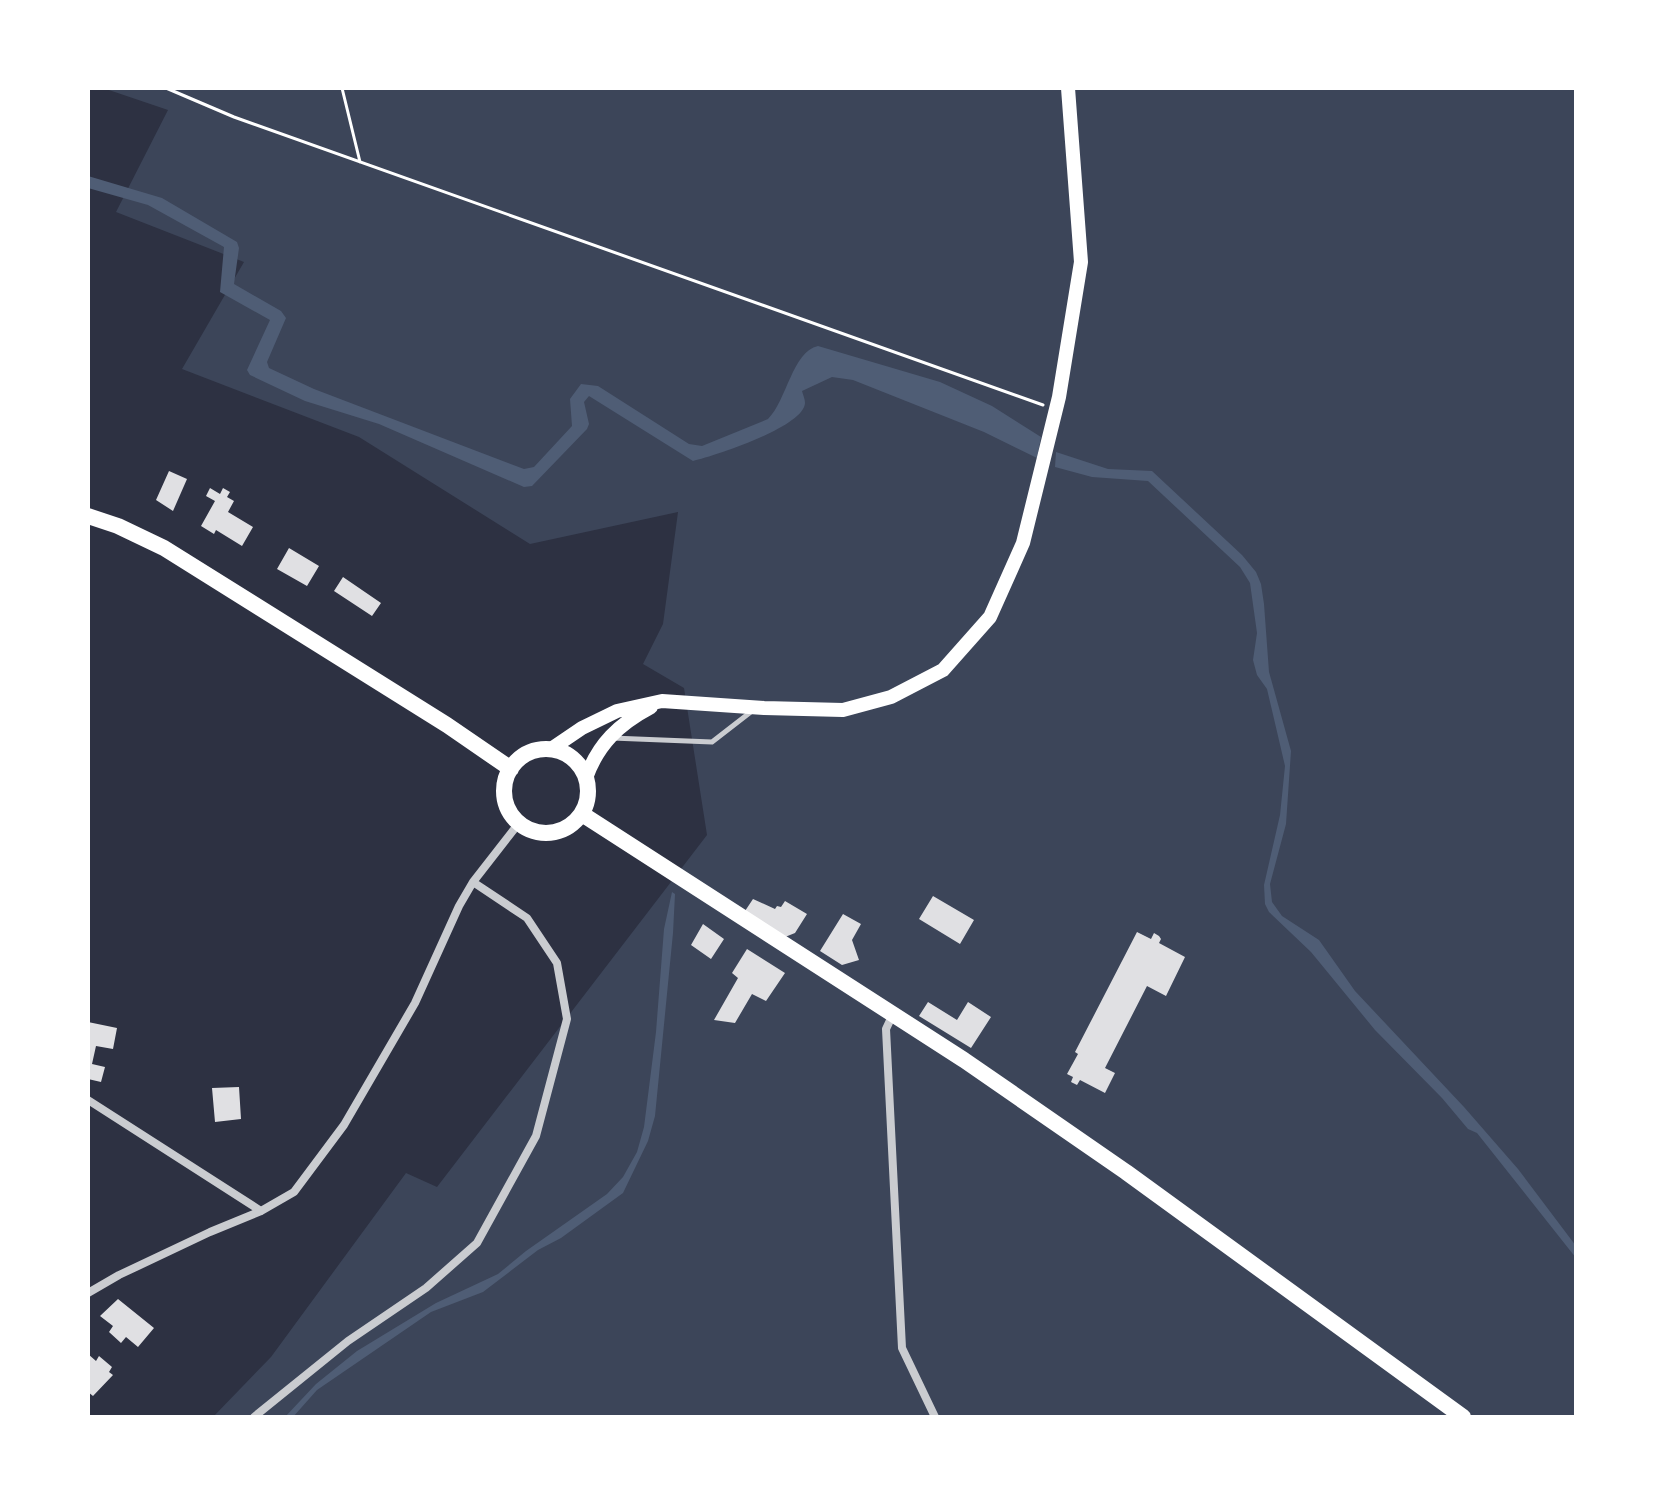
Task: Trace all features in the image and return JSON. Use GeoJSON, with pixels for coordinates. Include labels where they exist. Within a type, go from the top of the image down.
{"type":"FeatureCollection","features":[{"type":"Feature","properties":{"kind":"main road"},"geometry":{"type":"LineString","coordinates":[[554,747],[574,759],[586,778],[588,792],[586,806],[572,826],[545,834],[530,831],[519,823],[502,797],[505,781],[522,754],[536,748],[554,747],[607,715],[662,701],[843,710],[891,697],[943,670],[990,617],[1023,543],[1055,411],[1081,262],[1068,88]]}},
{"type":"Feature","properties":{"kind":"main road"},"geometry":{"type":"LineString","coordinates":[[88,516],[118,526],[164,548],[447,725],[511,769]]}},
{"type":"Feature","properties":{"kind":"main road"},"geometry":{"type":"LineString","coordinates":[[586,778],[593,759],[607,738],[631,718],[662,701]]}},
{"type":"Feature","properties":{"kind":"main road"},"geometry":{"type":"LineString","coordinates":[[582,814],[893,1014],[1126,1172],[1463,1417]]}},
{"type":"Feature","properties":{"kind":"street"},"geometry":{"type":"LineString","coordinates":[[88,1293],[182,1244],[261,1211],[294,1192],[344,1125],[415,1003],[473,882],[519,823]]}},
{"type":"Feature","properties":{"kind":"street"},"geometry":{"type":"LineString","coordinates":[[254,1417],[348,1341],[426,1288],[477,1243],[536,1136],[567,1019],[557,963],[527,918],[473,882]]}},
{"type":"Feature","properties":{"kind":"street"},"geometry":{"type":"LineString","coordinates":[[893,1014],[886,1029],[902,1348],[935,1417]]}},
{"type":"Feature","properties":{"kind":"street"},"geometry":{"type":"LineString","coordinates":[[88,1100],[261,1211]]}},
{"type":"Feature","properties":{"kind":"lane"},"geometry":{"type":"LineString","coordinates":[[607,738],[712,742],[760,708]]}},
{"type":"Feature","properties":{"kind":"path"},"geometry":{"type":"LineString","coordinates":[[166,88],[234,117],[1029,398],[1055,411]]}},
{"type":"Feature","properties":{"kind":"path"},"geometry":{"type":"LineString","coordinates":[[342,88],[360,162]]}},
{"type":"Feature","properties":{"kind":"shaded area"},"geometry":{"type":"Polygon","coordinates":[[[103,88],[1576,88],[1576,1417],[213,1417],[271,1357],[406,1173],[437,1187],[707,835],[684,688],[643,664],[663,624],[678,512],[530,544],[359,437],[182,369],[244,262],[116,212],[168,110],[103,88]]]}},
{"type":"Feature","properties":{"kind":"shaded area"},"geometry":{"type":"Polygon","coordinates":[[[88,176],[162,198],[237,242],[239,248],[234,284],[281,311],[286,318],[267,362],[269,368],[314,389],[524,469],[534,467],[572,426],[570,399],[581,384],[598,386],[689,444],[702,446],[768,419],[802,357],[818,346],[940,382],[992,406],[1041,437],[1037,458],[984,432],[853,380],[832,377],[802,391],[805,403],[801,412],[775,431],[693,461],[589,396],[584,402],[589,424],[587,429],[532,486],[524,487],[379,424],[305,401],[250,375],[247,370],[270,320],[220,292],[224,247],[148,205],[88,188],[88,176]]]}},
{"type":"Feature","properties":{"kind":"shaded area"},"geometry":{"type":"Polygon","coordinates":[[[1056,452],[1108,469],[1152,471],[1242,555],[1256,572],[1264,604],[1269,672],[1291,751],[1286,824],[1270,884],[1272,902],[1282,916],[1319,940],[1355,991],[1518,1169],[1576,1246],[1576,1258],[1477,1133],[1468,1129],[1375,1030],[1311,952],[1269,912],[1265,904],[1264,885],[1280,815],[1285,766],[1267,689],[1257,675],[1253,660],[1257,633],[1250,583],[1240,567],[1148,481],[1092,477],[1055,467],[1056,452]]]}},
{"type":"Feature","properties":{"kind":"shaded area"},"geometry":{"type":"Polygon","coordinates":[[[672,892],[675,894],[673,933],[655,1116],[648,1141],[623,1193],[561,1238],[538,1250],[483,1292],[431,1312],[317,1390],[293,1417],[285,1417],[316,1384],[357,1351],[436,1303],[498,1274],[607,1194],[623,1177],[637,1152],[644,1127],[664,929],[672,892]]]}},
{"type":"Feature","properties":{"kind":"building"},"geometry":{"type":"Polygon","coordinates":[[[169,471],[187,479],[173,511],[156,500],[169,471]]]}},
{"type":"Feature","properties":{"kind":"building"},"geometry":{"type":"Polygon","coordinates":[[[210,488],[220,494],[223,488],[230,492],[227,497],[234,501],[228,512],[253,527],[242,546],[216,530],[214,534],[201,526],[215,501],[206,496],[210,488]]]}},
{"type":"Feature","properties":{"kind":"building"},"geometry":{"type":"Polygon","coordinates":[[[289,548],[319,566],[307,586],[277,569],[289,548]]]}},
{"type":"Feature","properties":{"kind":"building"},"geometry":{"type":"Polygon","coordinates":[[[343,577],[381,603],[372,616],[334,591],[343,577]]]}},
{"type":"Feature","properties":{"kind":"building"},"geometry":{"type":"Polygon","coordinates":[[[933,896],[974,920],[960,944],[919,919],[933,896]]]}},
{"type":"Feature","properties":{"kind":"building"},"geometry":{"type":"Polygon","coordinates":[[[753,899],[775,909],[785,901],[807,914],[795,933],[785,937],[745,911],[753,899]]]}},
{"type":"Feature","properties":{"kind":"building"},"geometry":{"type":"Polygon","coordinates":[[[843,914],[861,924],[852,940],[859,960],[842,965],[820,951],[843,914]]]}},
{"type":"Feature","properties":{"kind":"building"},"geometry":{"type":"Polygon","coordinates":[[[703,924],[724,939],[711,959],[691,945],[703,924]]]}},
{"type":"Feature","properties":{"kind":"building"},"geometry":{"type":"Polygon","coordinates":[[[1137,932],[1151,939],[1154,933],[1161,939],[1159,943],[1185,957],[1166,996],[1147,986],[1105,1068],[1115,1073],[1105,1093],[1080,1080],[1077,1085],[1071,1082],[1073,1077],[1067,1074],[1078,1054],[1075,1052],[1137,932]]]}},
{"type":"Feature","properties":{"kind":"building"},"geometry":{"type":"Polygon","coordinates":[[[747,949],[785,973],[766,1001],[752,994],[735,1023],[714,1020],[738,978],[732,973],[747,949]]]}},
{"type":"Feature","properties":{"kind":"building"},"geometry":{"type":"Polygon","coordinates":[[[928,1002],[957,1020],[968,1002],[991,1017],[971,1048],[919,1016],[928,1002]]]}},
{"type":"Feature","properties":{"kind":"building"},"geometry":{"type":"Polygon","coordinates":[[[88,1022],[117,1028],[113,1049],[96,1046],[92,1064],[105,1067],[101,1082],[88,1079],[88,1022]]]}},
{"type":"Feature","properties":{"kind":"building"},"geometry":{"type":"Polygon","coordinates":[[[239,1087],[241,1119],[215,1122],[212,1088],[239,1087]]]}},
{"type":"Feature","properties":{"kind":"building"},"geometry":{"type":"Polygon","coordinates":[[[118,1299],[154,1328],[138,1347],[126,1337],[121,1343],[109,1332],[113,1326],[100,1316],[118,1299]]]}},
{"type":"Feature","properties":{"kind":"building"},"geometry":{"type":"Polygon","coordinates":[[[88,1354],[96,1361],[99,1356],[112,1367],[109,1372],[113,1375],[93,1396],[88,1392],[88,1354]]]}}]}
